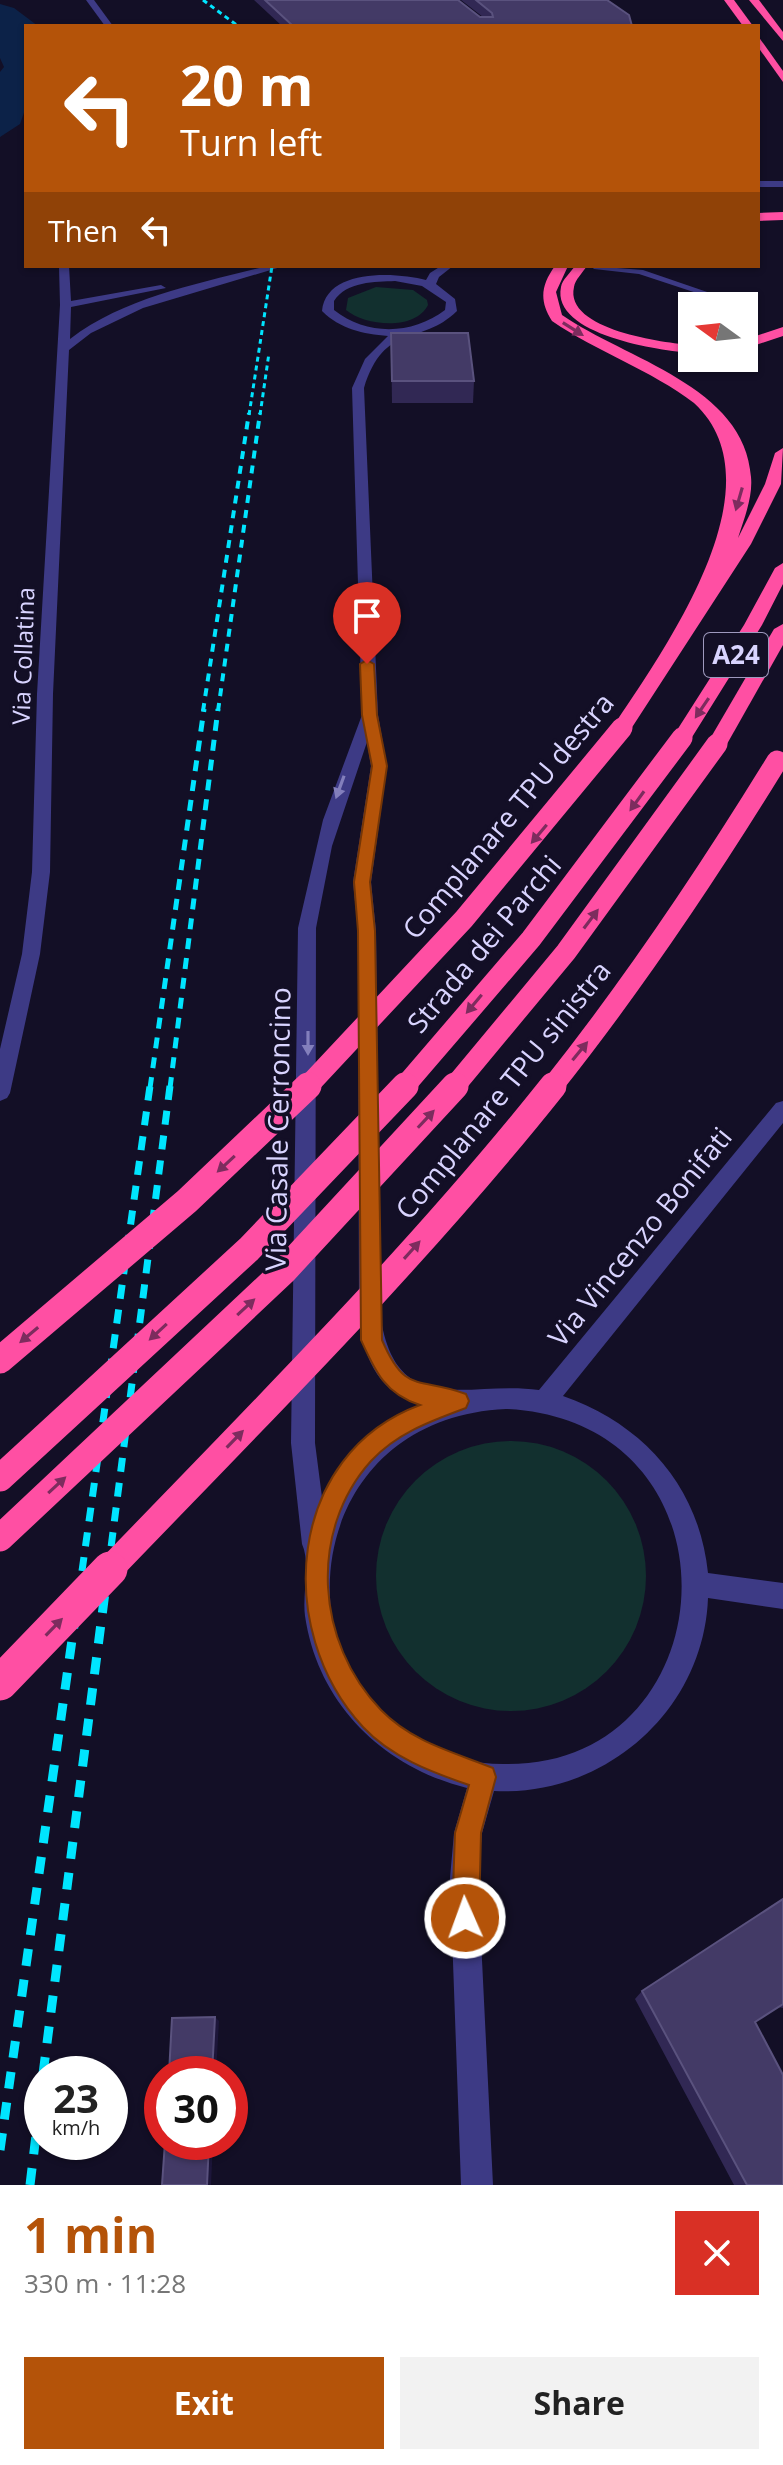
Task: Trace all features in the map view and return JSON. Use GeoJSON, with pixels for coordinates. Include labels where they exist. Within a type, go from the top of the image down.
{"type":"FeatureCollection","features":[{"type":"Feature","properties":{"kind":"highway"},"geometry":{"type":"LineString","coordinates":[[729,0],[747,24]]}},
{"type":"Feature","properties":{"kind":"highway"},"geometry":{"type":"LineString","coordinates":[[754,0],[783,38]]}},
{"type":"Feature","properties":{"kind":"highway"},"geometry":{"type":"LineString","coordinates":[[760,42],[783,79]]}},
{"type":"Feature","properties":{"kind":"highway"},"geometry":{"type":"LineString","coordinates":[[760,209],[783,208]]}},
{"type":"Feature","properties":{"kind":"highway"},"geometry":{"type":"LineString","coordinates":[[760,217],[783,216]]}},
{"type":"Feature","properties":{"kind":"highway"},"geometry":{"type":"LineString","coordinates":[[561,268],[548,294],[549,305],[557,318],[699,400],[722,420],[737,443],[744,481],[714,586]]}},
{"type":"Feature","properties":{"kind":"highway"},"geometry":{"type":"LineString","coordinates":[[579,268],[568,281],[566,292],[569,304],[580,315],[601,330],[627,340],[678,347]]}},
{"type":"Feature","properties":{"kind":"highway"},"geometry":{"type":"LineString","coordinates":[[758,340],[783,331]]}},
{"type":"Feature","properties":{"kind":"highway","name":"Complanare TPU destra"},"geometry":{"type":"LineString","coordinates":[[0,1360],[178,1208],[293,1102],[458,930],[622,728],[684,639],[714,586],[743,544],[773,484],[783,453]]}},
{"type":"Feature","properties":{"kind":"highway","name":"Strada dei Parchi"},"geometry":{"type":"LineString","coordinates":[[0,1478],[249,1248],[400,1092],[599,852],[682,738],[738,650],[783,568]]}},
{"type":"Feature","properties":{"kind":"highway","name":"A24"},"geometry":{"type":"LineString","coordinates":[[0,1538],[282,1272],[432,1112],[555,966],[639,856],[717,744],[783,629]]}},
{"type":"Feature","properties":{"kind":"highway","name":"Complanare TPU sinistra"},"geometry":{"type":"LineString","coordinates":[[0,1683],[331,1339],[490,1165],[624,997],[705,878],[780,755]]}},
{"type":"Feature","properties":{"kind":"street"},"geometry":{"type":"LineString","coordinates":[[90,0],[108,24]]}},
{"type":"Feature","properties":{"kind":"street"},"geometry":{"type":"LineString","coordinates":[[760,186],[783,184]]}},
{"type":"Feature","properties":{"kind":"street"},"geometry":{"type":"LineString","coordinates":[[760,186],[783,193]]}},
{"type":"Feature","properties":{"kind":"street","name":"Via Collatina"},"geometry":{"type":"LineString","coordinates":[[0,1093],[31,954],[41,872],[45,694],[66,305],[75,286],[65,268]]}},
{"type":"Feature","properties":{"kind":"street"},"geometry":{"type":"LineString","coordinates":[[66,305],[135,294],[232,268]]}},
{"type":"Feature","properties":{"kind":"street"},"geometry":{"type":"LineString","coordinates":[[65,348],[100,323],[173,296],[272,268]]}},
{"type":"Feature","properties":{"kind":"street"},"geometry":{"type":"LineString","coordinates":[[375,279],[384,268]]}},
{"type":"Feature","properties":{"kind":"street"},"geometry":{"type":"LineString","coordinates":[[430,284],[434,275],[445,268]]}},
{"type":"Feature","properties":{"kind":"street"},"geometry":{"type":"LineString","coordinates":[[349,325],[404,331],[425,327],[451,311],[451,301],[430,284],[375,279],[357,282],[332,294],[327,302],[328,311],[349,325],[369,357],[382,344],[404,331]]}},
{"type":"Feature","properties":{"kind":"street"},"geometry":{"type":"LineString","coordinates":[[75,286],[135,294]]}},
{"type":"Feature","properties":{"kind":"street"},"geometry":{"type":"LineString","coordinates":[[66,305],[117,304],[173,296]]}},
{"type":"Feature","properties":{"kind":"street","name":"Via Casale Cerroncino"},"geometry":{"type":"LineString","coordinates":[[369,357],[358,388],[370,715],[379,766],[362,882],[367,931],[372,1340],[385,1370],[395,1382],[418,1395],[458,1401]]}},
{"type":"Feature","properties":{"kind":"street","name":"Via Casale Cerroncino"},"geometry":{"type":"LineString","coordinates":[[316,1554],[303,1443],[307,928],[314,874],[333,807],[370,715]]}},
{"type":"Feature","properties":{"kind":"street","name":"Via Vincenzo Bonifati"},"geometry":{"type":"LineString","coordinates":[[543,1403],[783,1109]]}},
{"type":"Feature","properties":{"kind":"street"},"geometry":{"type":"LineString","coordinates":[[501,1397],[543,1403],[601,1427],[648,1467],[683,1521],[698,1584],[692,1648],[664,1706],[616,1751],[553,1776],[484,1777],[423,1757],[372,1719],[336,1668],[317,1611],[316,1554],[332,1499],[364,1453],[407,1420],[458,1401],[501,1397]]}},
{"type":"Feature","properties":{"kind":"street"},"geometry":{"type":"LineString","coordinates":[[698,1584],[783,1596]]}},
{"type":"Feature","properties":{"kind":"street"},"geometry":{"type":"LineString","coordinates":[[477,2185],[464,1878],[468,1833],[484,1777]]}},
{"type":"Feature","properties":{"kind":"lane"},"geometry":{"type":"LineString","coordinates":[[603,268],[640,272],[701,292]]}},
{"type":"Feature","properties":{"kind":"green space"},"geometry":{"type":"Polygon","coordinates":[[[376,287],[413,290],[427,300],[428,305],[412,319],[389,323],[365,320],[346,310],[348,298],[376,287]]]}},
{"type":"Feature","properties":{"kind":"green space"},"geometry":{"type":"Polygon","coordinates":[[[498,1441],[524,1441],[563,1451],[586,1463],[607,1480],[624,1501],[636,1524],[644,1550],[644,1602],[636,1628],[624,1651],[607,1672],[586,1689],[550,1706],[524,1711],[498,1711],[472,1706],[447,1695],[425,1681],[406,1662],[381,1615],[376,1589],[376,1563],[381,1537],[392,1512],[406,1490],[425,1471],[472,1446],[498,1441]]]}},
{"type":"Feature","properties":{"kind":"water"},"geometry":{"type":"Polygon","coordinates":[[[0,4],[14,8],[35,24],[24,24],[24,113],[20,124],[0,137],[0,72],[4,67],[0,58],[0,4]]]}},
{"type":"Feature","properties":{"kind":"building"},"geometry":{"type":"Polygon","coordinates":[[[265,0],[458,0],[480,17],[493,17],[476,0],[607,0],[629,15],[631,24],[291,24],[265,0]]]}},
{"type":"Feature","properties":{"kind":"building"},"geometry":{"type":"Polygon","coordinates":[[[391,333],[468,333],[474,381],[392,381],[391,333]]]}},
{"type":"Feature","properties":{"kind":"building"},"geometry":{"type":"Polygon","coordinates":[[[783,1899],[783,2004],[755,2022],[783,2075],[783,2185],[747,2185],[642,1991],[783,1899]]]}},
{"type":"Feature","properties":{"kind":"building"},"geometry":{"type":"Polygon","coordinates":[[[215,2017],[213,2056],[170,2056],[172,2018],[215,2017]]]}},
{"type":"Feature","properties":{"kind":"building"},"geometry":{"type":"Polygon","coordinates":[[[164,2160],[208,2160],[207,2185],[162,2185],[164,2160]]]}},
{"type":"Feature","properties":{"kind":"railway"},"geometry":{"type":"LineString","coordinates":[[203,0],[235,24]]}},
{"type":"Feature","properties":{"kind":"railway"},"geometry":{"type":"LineString","coordinates":[[249,415],[272,268]]}},
{"type":"Feature","properties":{"kind":"railway"},"geometry":{"type":"LineString","coordinates":[[260,415],[269,353]]}},
{"type":"Feature","properties":{"kind":"railway"},"geometry":{"type":"LineString","coordinates":[[203,711],[249,413]]}},
{"type":"Feature","properties":{"kind":"railway"},"geometry":{"type":"LineString","coordinates":[[218,711],[260,413]]}},
{"type":"Feature","properties":{"kind":"railway"},"geometry":{"type":"LineString","coordinates":[[150,1088],[204,709]]}},
{"type":"Feature","properties":{"kind":"railway"},"geometry":{"type":"LineString","coordinates":[[170,1088],[218,709]]}},
{"type":"Feature","properties":{"kind":"railway"},"geometry":{"type":"LineString","coordinates":[[82,1571],[150,1086]]}},
{"type":"Feature","properties":{"kind":"railway"},"geometry":{"type":"LineString","coordinates":[[108,1571],[170,1086]]}},
{"type":"Feature","properties":{"kind":"railway"},"geometry":{"type":"LineString","coordinates":[[0,2150],[82,1569]]}},
{"type":"Feature","properties":{"kind":"railway"},"geometry":{"type":"LineString","coordinates":[[45,2056],[108,1569]]}},
{"type":"Feature","properties":{"kind":"railway"},"geometry":{"type":"LineString","coordinates":[[30,2185],[33,2160]]}},
{"type":"Feature","properties":{"kind":"route"},"geometry":{"type":"LineString","coordinates":[[367,664],[370,715],[379,766],[362,882],[367,931],[366,1059],[372,1340],[385,1370],[395,1382],[418,1395],[458,1401],[407,1420],[364,1453],[332,1499],[316,1554],[317,1611],[336,1668],[372,1719],[423,1757],[484,1777],[468,1833],[464,1878],[465,1918]]}}]}
